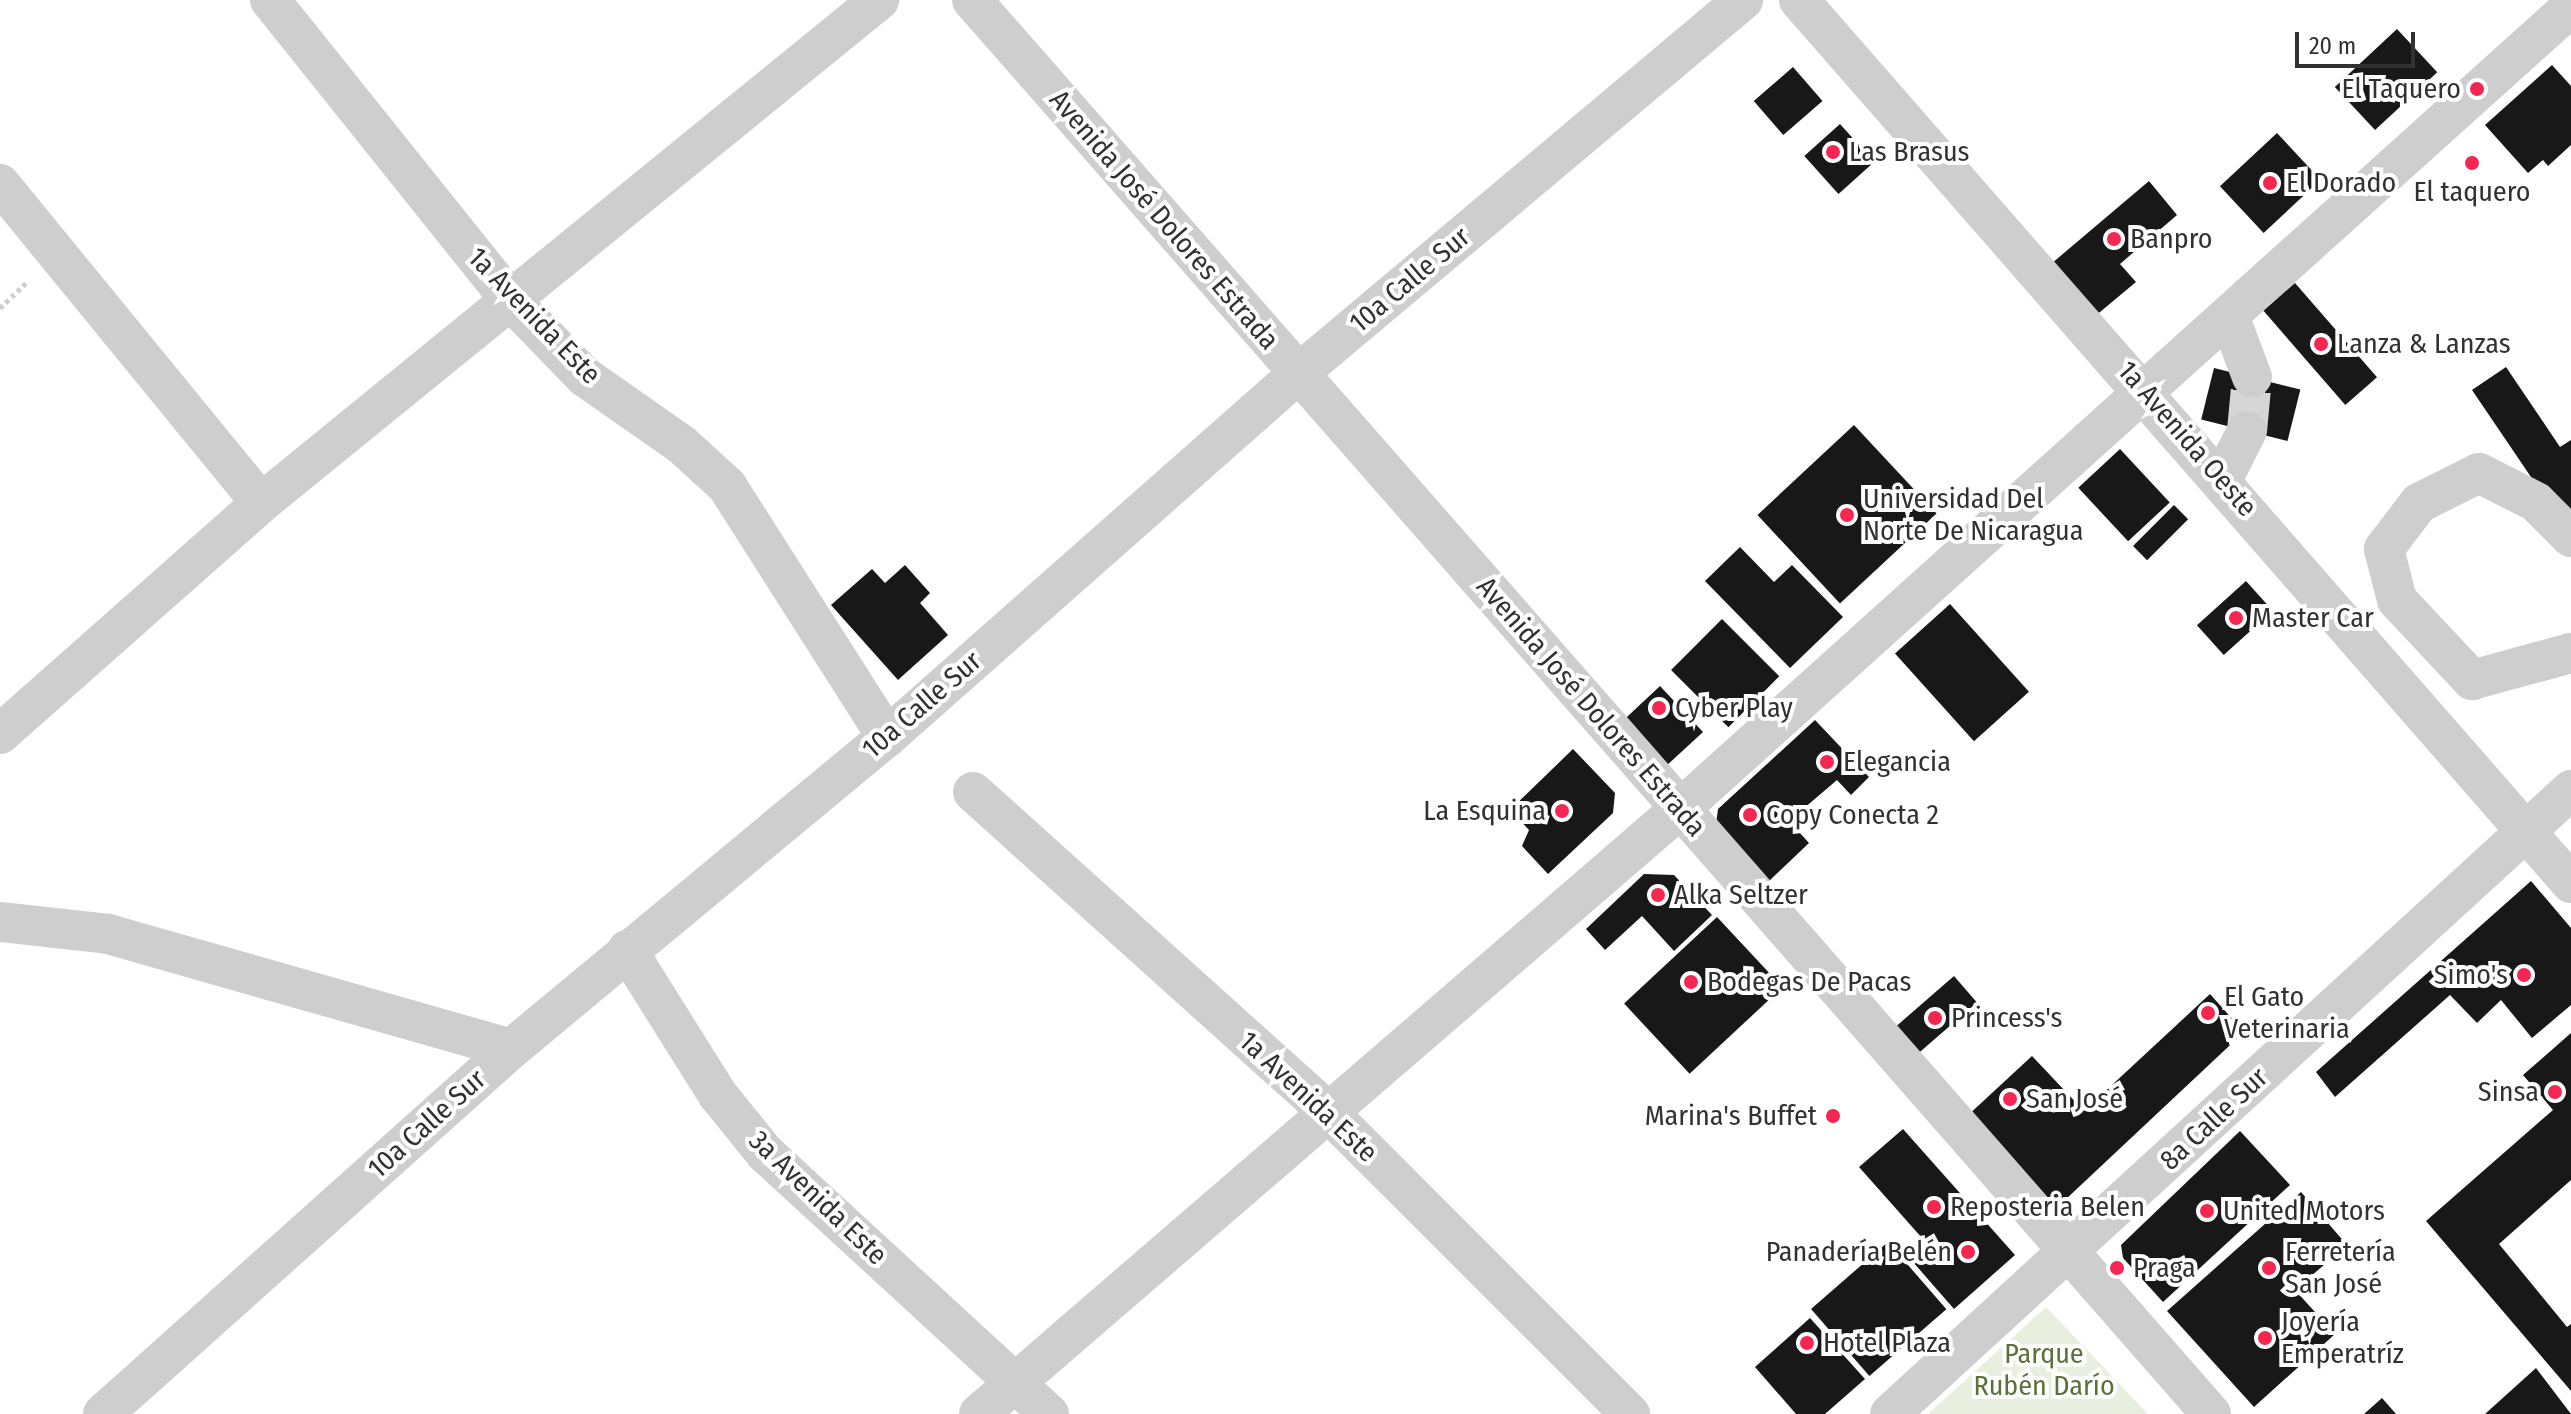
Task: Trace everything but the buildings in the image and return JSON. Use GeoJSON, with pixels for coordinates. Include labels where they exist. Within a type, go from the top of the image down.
{"type":"FeatureCollection","features":[{"type":"Feature","properties":{"kind":"street","name":"1a Avenida Este"},"geometry":{"type":"LineString","coordinates":[[270,0],[511,301],[585,377],[682,445],[727,486],[887,737]]}},
{"type":"Feature","properties":{"kind":"street"},"geometry":{"type":"LineString","coordinates":[[0,734],[261,503],[879,0]]}},
{"type":"Feature","properties":{"kind":"street","name":"Avenida José Dolores Estrada"},"geometry":{"type":"LineString","coordinates":[[972,0],[2211,1414]]}},
{"type":"Feature","properties":{"kind":"street","name":"10a Calle Sur"},"geometry":{"type":"LineString","coordinates":[[103,1414],[511,1049],[887,737],[1299,373],[1743,0]]}},
{"type":"Feature","properties":{"kind":"street","name":"1a Avenida Oeste"},"geometry":{"type":"LineString","coordinates":[[1799,0],[2146,391],[2571,883]]}},
{"type":"Feature","properties":{"kind":"street"},"geometry":{"type":"LineString","coordinates":[[979,1414],[1680,809],[2571,7]]}},
{"type":"Feature","properties":{"kind":"street"},"geometry":{"type":"LineString","coordinates":[[0,184],[261,503]]}},
{"type":"Feature","properties":{"kind":"street"},"geometry":{"type":"LineString","coordinates":[[2229,316],[2252,377]]}},
{"type":"Feature","properties":{"kind":"street"},"geometry":{"type":"LineString","coordinates":[[2222,480],[2247,431]]}},
{"type":"Feature","properties":{"kind":"street"},"geometry":{"type":"LineString","coordinates":[[2571,537],[2536,502],[2479,473],[2419,503],[2384,549],[2397,600],[2472,680],[2486,680],[2571,653]]}},
{"type":"Feature","properties":{"kind":"street"},"geometry":{"type":"LineString","coordinates":[[2449,741],[2486,680]]}},
{"type":"Feature","properties":{"kind":"street","name":"8a Calle Sur"},"geometry":{"type":"LineString","coordinates":[[1890,1414],[2070,1253],[2525,829],[2571,790]]}},
{"type":"Feature","properties":{"kind":"street","name":"1a Avenida Este"},"geometry":{"type":"LineString","coordinates":[[973,792],[1327,1111],[1630,1414]]}},
{"type":"Feature","properties":{"kind":"street"},"geometry":{"type":"LineString","coordinates":[[0,922],[108,934],[511,1049]]}},
{"type":"Feature","properties":{"kind":"street","name":"3a Avenida Este"},"geometry":{"type":"LineString","coordinates":[[627,950],[718,1095],[765,1153],[1049,1414]]}},
{"type":"Feature","properties":{"kind":"green space","name":"Parque Rubén Darío"},"geometry":{"type":"Polygon","coordinates":[[[2046,1307],[2148,1414],[1928,1414],[2046,1307]]]}},
{"type":"Feature","properties":{"kind":"tunnel"},"geometry":{"type":"LineString","coordinates":[[2247,431],[2252,377]]}},
{"type":"Feature","properties":{"kind":"place","name":"El Taquero"},"geometry":{"type":"Point","coordinates":[2477,89]}},
{"type":"Feature","properties":{"kind":"place","name":"Las Brasus"},"geometry":{"type":"Point","coordinates":[1833,152]}},
{"type":"Feature","properties":{"kind":"place","name":"El taquero"},"geometry":{"type":"Point","coordinates":[2472,163]}},
{"type":"Feature","properties":{"kind":"place","name":"El Dorado"},"geometry":{"type":"Point","coordinates":[2270,183]}},
{"type":"Feature","properties":{"kind":"place","name":"Banpro"},"geometry":{"type":"Point","coordinates":[2114,239]}},
{"type":"Feature","properties":{"kind":"place","name":"Lanza & Lanzas"},"geometry":{"type":"Point","coordinates":[2321,344]}},
{"type":"Feature","properties":{"kind":"place","name":"Universidad Del Norte De Nicaragua"},"geometry":{"type":"Point","coordinates":[1847,515]}},
{"type":"Feature","properties":{"kind":"place","name":"Master Car"},"geometry":{"type":"Point","coordinates":[2236,618]}},
{"type":"Feature","properties":{"kind":"place","name":"Cyber Play"},"geometry":{"type":"Point","coordinates":[1659,708]}},
{"type":"Feature","properties":{"kind":"place","name":"Elegancia"},"geometry":{"type":"Point","coordinates":[1827,762]}},
{"type":"Feature","properties":{"kind":"place","name":"La Esquina"},"geometry":{"type":"Point","coordinates":[1562,811]}},
{"type":"Feature","properties":{"kind":"place","name":"Copy Conecta 2"},"geometry":{"type":"Point","coordinates":[1750,815]}},
{"type":"Feature","properties":{"kind":"place","name":"Alka Seltzer"},"geometry":{"type":"Point","coordinates":[1658,895]}},
{"type":"Feature","properties":{"kind":"place","name":"Simo's"},"geometry":{"type":"Point","coordinates":[2524,975]}},
{"type":"Feature","properties":{"kind":"place","name":"Bodegas De Pacas"},"geometry":{"type":"Point","coordinates":[1691,982]}},
{"type":"Feature","properties":{"kind":"place","name":"El Gato Veterinaria"},"geometry":{"type":"Point","coordinates":[2208,1013]}},
{"type":"Feature","properties":{"kind":"place","name":"Princess's"},"geometry":{"type":"Point","coordinates":[1935,1018]}},
{"type":"Feature","properties":{"kind":"place","name":"Sinsa"},"geometry":{"type":"Point","coordinates":[2555,1092]}},
{"type":"Feature","properties":{"kind":"place","name":"San José"},"geometry":{"type":"Point","coordinates":[2010,1099]}},
{"type":"Feature","properties":{"kind":"place","name":"Marina's Buffet"},"geometry":{"type":"Point","coordinates":[1833,1116]}},
{"type":"Feature","properties":{"kind":"place","name":"Reposteria Belen"},"geometry":{"type":"Point","coordinates":[1934,1207]}},
{"type":"Feature","properties":{"kind":"place","name":"United Motors"},"geometry":{"type":"Point","coordinates":[2207,1211]}},
{"type":"Feature","properties":{"kind":"place","name":"Panadería Belén"},"geometry":{"type":"Point","coordinates":[1968,1252]}},
{"type":"Feature","properties":{"kind":"place","name":"Praga"},"geometry":{"type":"Point","coordinates":[2117,1268]}},
{"type":"Feature","properties":{"kind":"place","name":"Ferretería San José"},"geometry":{"type":"Point","coordinates":[2269,1268]}},
{"type":"Feature","properties":{"kind":"place","name":"Joyería Emperatríz"},"geometry":{"type":"Point","coordinates":[2265,1338]}},
{"type":"Feature","properties":{"kind":"place","name":"Hotel Plaza"},"geometry":{"type":"Point","coordinates":[1807,1343]}}]}
